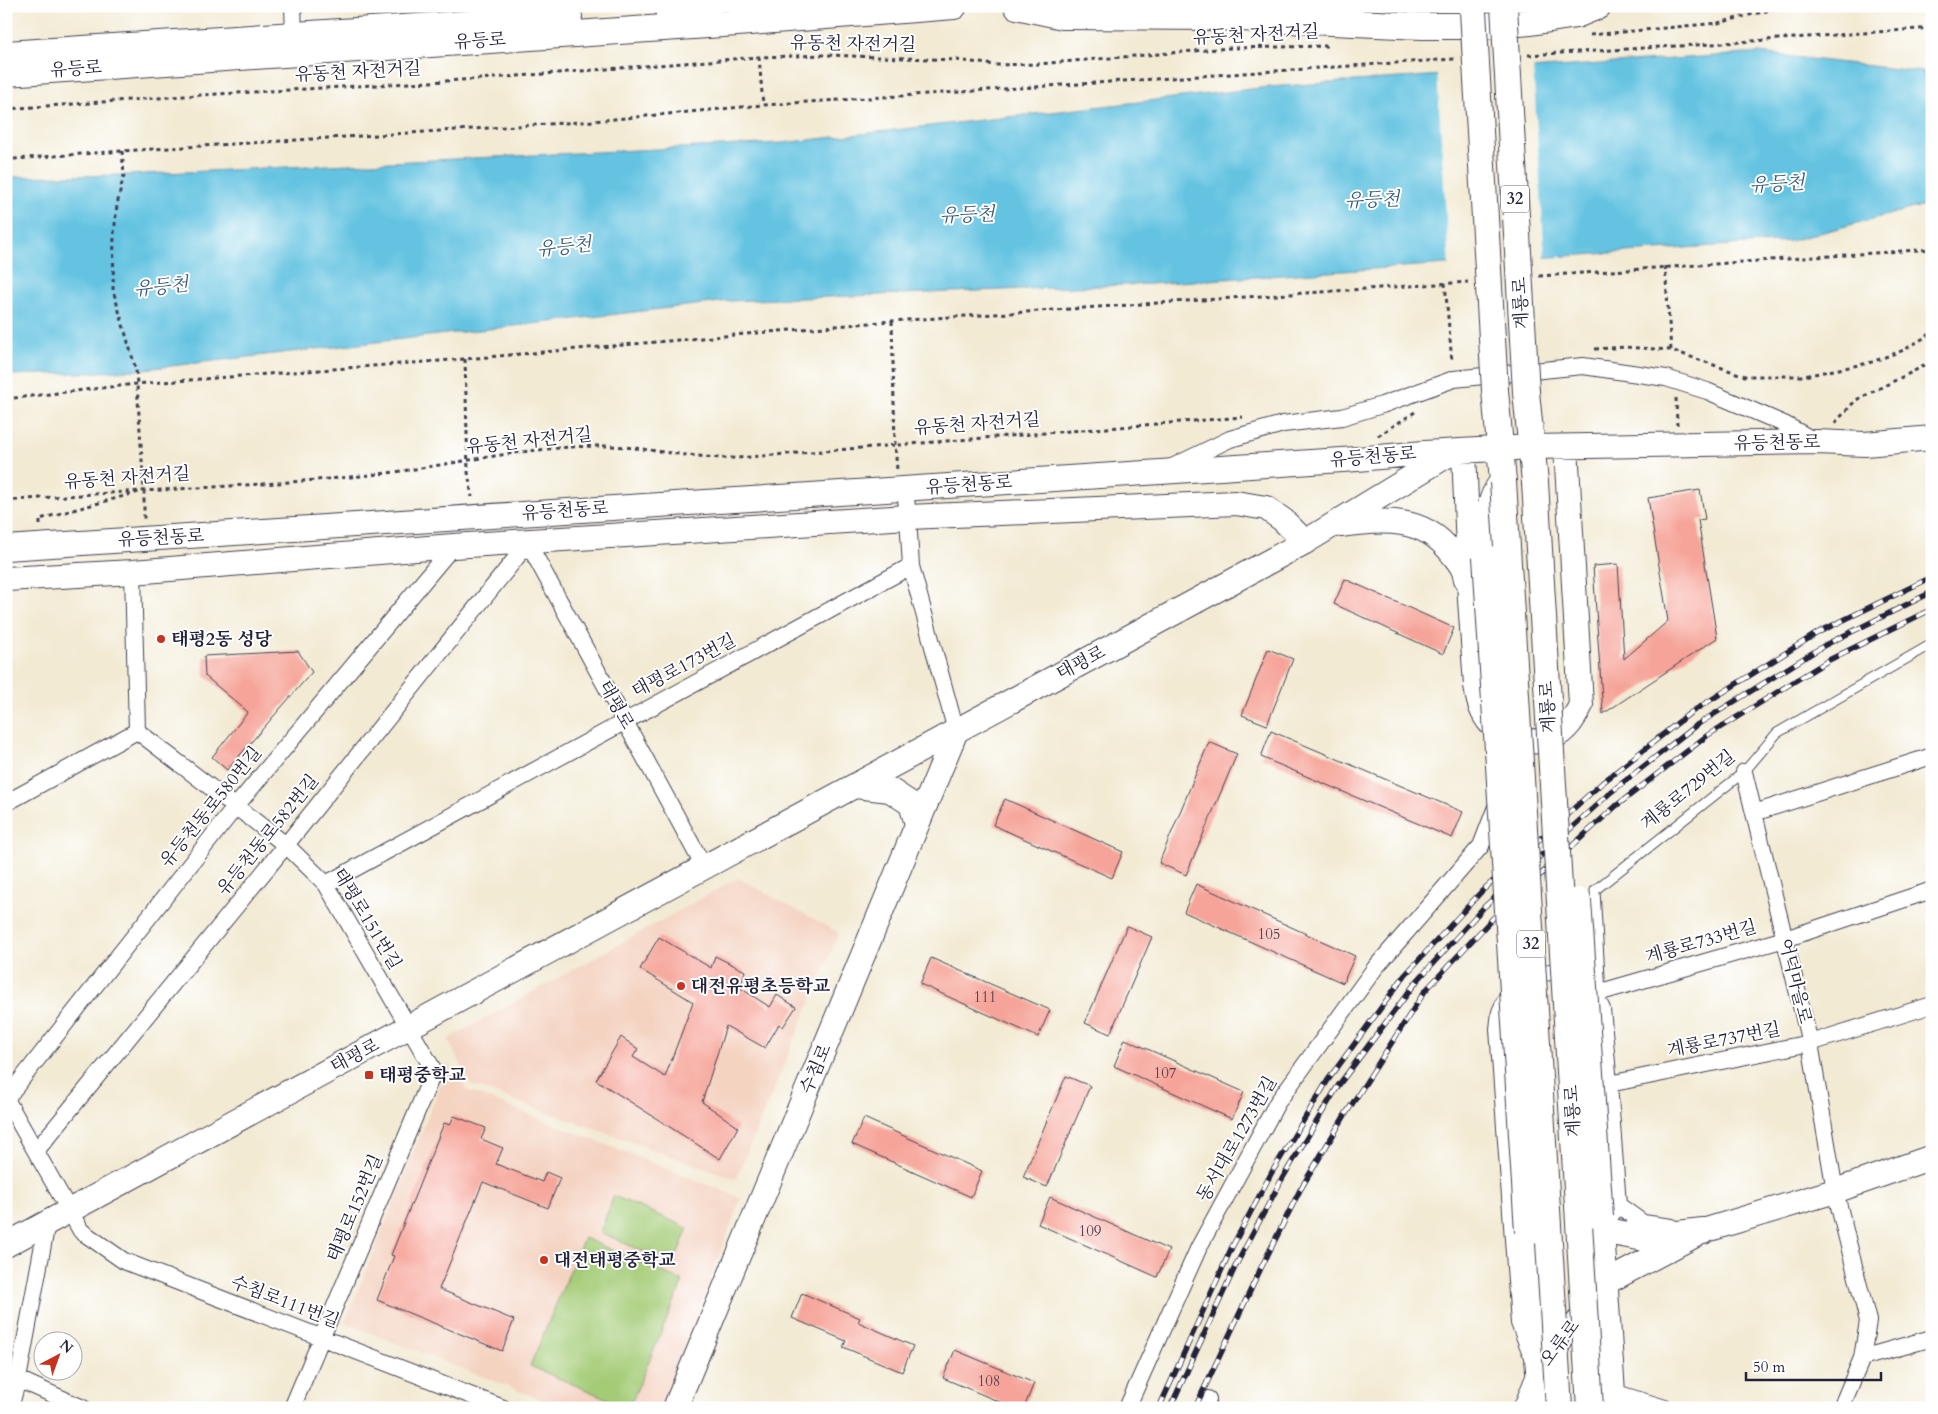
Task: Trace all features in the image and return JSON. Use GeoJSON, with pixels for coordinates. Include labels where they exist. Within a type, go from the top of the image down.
{"type":"FeatureCollection","features":[{"type":"Feature","properties":{"kind":"main road","name":"유등로"},"geometry":{"type":"LineString","coordinates":[[6,54],[710,6]]}},
{"type":"Feature","properties":{"kind":"main road","name":"유등로"},"geometry":{"type":"LineString","coordinates":[[6,73],[736,15],[954,6]]}},
{"type":"Feature","properties":{"kind":"main road"},"geometry":{"type":"LineString","coordinates":[[1017,6],[1062,16],[1218,17],[1422,26],[1481,26],[1531,22],[1576,15],[1598,6]]}},
{"type":"Feature","properties":{"kind":"main road","name":"계룡로"},"geometry":{"type":"LineString","coordinates":[[1504,6],[1526,392],[1535,482],[1590,1408]]}},
{"type":"Feature","properties":{"kind":"main road","name":"계룡로"},"geometry":{"type":"LineString","coordinates":[[1473,8],[1559,1408]]}},
{"type":"Feature","properties":{"kind":"main road","name":"유등천동로"},"geometry":{"type":"LineString","coordinates":[[6,548],[901,480],[1163,472],[1500,449],[1817,442],[1865,444],[1932,438]]}},
{"type":"Feature","properties":{"kind":"main road"},"geometry":{"type":"LineString","coordinates":[[1458,452],[1476,685],[1483,712],[1492,724],[1504,734],[1521,741],[1538,741],[1555,736],[1573,721],[1582,705],[1566,447]]}},
{"type":"Feature","properties":{"kind":"main road","name":"태평로"},"geometry":{"type":"LineString","coordinates":[[6,1245],[1305,542],[1458,452]]}},
{"type":"Feature","properties":{"kind":"main road"},"geometry":{"type":"LineString","coordinates":[[1503,480],[1494,492],[1487,520],[1486,557],[1528,1232],[1542,1408]]}},
{"type":"Feature","properties":{"kind":"main road"},"geometry":{"type":"LineString","coordinates":[[1535,482],[1549,495],[1606,1217],[1605,1284],[1613,1400]]}},
{"type":"Feature","properties":{"kind":"main road","name":"유등천동로"},"geometry":{"type":"LineString","coordinates":[[6,579],[133,572],[453,546],[528,543],[908,517],[1236,503],[1266,508],[1283,520],[1305,542]]}},
{"type":"Feature","properties":{"kind":"main road"},"geometry":{"type":"LineString","coordinates":[[1332,526],[1379,520],[1399,522],[1424,529],[1443,542],[1464,568],[1470,600]]}},
{"type":"Feature","properties":{"kind":"main road","name":"수침로"},"geometry":{"type":"LineString","coordinates":[[675,1408],[956,731]]}},
{"type":"Feature","properties":{"kind":"main road"},"geometry":{"type":"LineString","coordinates":[[854,786],[890,790],[910,804],[917,824]]}},
{"type":"Feature","properties":{"kind":"main road"},"geometry":{"type":"LineString","coordinates":[[1606,1217],[1644,1238],[1703,1231],[1835,1191],[1932,1157]]}},
{"type":"Feature","properties":{"kind":"main road"},"geometry":{"type":"LineString","coordinates":[[1605,1284],[1703,1231]]}},
{"type":"Feature","properties":{"kind":"street"},"geometry":{"type":"LineString","coordinates":[[293,6],[294,35]]}},
{"type":"Feature","properties":{"kind":"street"},"geometry":{"type":"LineString","coordinates":[[1163,472],[1230,439],[1283,424],[1342,417],[1454,379],[1583,366],[1666,378],[1707,391],[1784,424],[1817,442]]}},
{"type":"Feature","properties":{"kind":"street"},"geometry":{"type":"LineString","coordinates":[[901,480],[908,517],[911,566],[956,731]]}},
{"type":"Feature","properties":{"kind":"street","name":"태평로"},"geometry":{"type":"LineString","coordinates":[[528,543],[704,867]]}},
{"type":"Feature","properties":{"kind":"street","name":"유등천동로582번길"},"geometry":{"type":"LineString","coordinates":[[36,1151],[286,845],[528,543]]}},
{"type":"Feature","properties":{"kind":"street","name":"유등천동로580번길"},"geometry":{"type":"LineString","coordinates":[[6,1099],[237,805],[453,546]]}},
{"type":"Feature","properties":{"kind":"street","name":"태평로173번길"},"geometry":{"type":"LineString","coordinates":[[326,884],[911,566]]}},
{"type":"Feature","properties":{"kind":"street","name":"유등천동로"},"geometry":{"type":"LineString","coordinates":[[133,572],[138,731]]}},
{"type":"Feature","properties":{"kind":"street"},"geometry":{"type":"LineString","coordinates":[[6,804],[138,731]]}},
{"type":"Feature","properties":{"kind":"street","name":"태평로151번길"},"geometry":{"type":"LineString","coordinates":[[138,731],[237,805],[286,845],[326,884],[408,1028]]}},
{"type":"Feature","properties":{"kind":"street","name":"동서대로1273번길"},"geometry":{"type":"LineString","coordinates":[[1127,1408],[1199,1247],[1277,1103],[1374,968],[1481,846],[1521,741]]}},
{"type":"Feature","properties":{"kind":"street"},"geometry":{"type":"LineString","coordinates":[[1754,814],[1932,756]]}},
{"type":"Feature","properties":{"kind":"street","name":"어덕마을로"},"geometry":{"type":"LineString","coordinates":[[1744,772],[1810,1043],[1835,1191],[1868,1320],[1862,1358],[1841,1408]]}},
{"type":"Feature","properties":{"kind":"street","name":"계룡로733번길"},"geometry":{"type":"LineString","coordinates":[[1598,993],[1785,939],[1932,890]]}},
{"type":"Feature","properties":{"kind":"street"},"geometry":{"type":"LineString","coordinates":[[1539,1372],[1519,1323],[1498,1029],[1500,1012],[1507,996],[1518,983],[1533,975],[1550,972],[1567,974],[1598,993],[1602,1009],[1610,1084],[1606,1217]]}},
{"type":"Feature","properties":{"kind":"street","name":"계룡로737번길"},"geometry":{"type":"LineString","coordinates":[[1610,1084],[1810,1043],[1932,1005]]}},
{"type":"Feature","properties":{"kind":"street","name":"태평로152번길"},"geometry":{"type":"LineString","coordinates":[[292,1408],[434,1071],[408,1028]]}},
{"type":"Feature","properties":{"kind":"street","name":"수침로111번길"},"geometry":{"type":"LineString","coordinates":[[6,1099],[81,1230],[124,1261],[503,1408]]}},
{"type":"Feature","properties":{"kind":"street"},"geometry":{"type":"LineString","coordinates":[[10,1408],[18,1379],[47,1223]]}},
{"type":"Feature","properties":{"kind":"street","name":"오류로"},"geometry":{"type":"LineString","coordinates":[[1524,1408],[1539,1372],[1605,1284]]}},
{"type":"Feature","properties":{"kind":"street"},"geometry":{"type":"LineString","coordinates":[[1862,1358],[1932,1338]]}},
{"type":"Feature","properties":{"kind":"street"},"geometry":{"type":"LineString","coordinates":[[18,1379],[83,1408]]}},
{"type":"Feature","properties":{"kind":"street"},"geometry":{"type":"LineString","coordinates":[[1613,1400],[1665,1408]]}},
{"type":"Feature","properties":{"kind":"lane","name":"계룡로729번길"},"geometry":{"type":"LineString","coordinates":[[1598,993],[1596,890],[1744,772],[1777,733],[1932,644]]}},
{"type":"Feature","properties":{"kind":"path"},"geometry":{"type":"LineString","coordinates":[[1588,35],[1718,23],[1786,6]]}},
{"type":"Feature","properties":{"kind":"path"},"geometry":{"type":"LineString","coordinates":[[1522,56],[1932,28]]}},
{"type":"Feature","properties":{"kind":"path","name":"유동천 자전거길"},"geometry":{"type":"LineString","coordinates":[[6,109],[480,79],[759,57],[827,54],[956,60],[995,65],[1038,64],[1230,48],[1338,46]]}},
{"type":"Feature","properties":{"kind":"path"},"geometry":{"type":"LineString","coordinates":[[759,57],[763,105]]}},
{"type":"Feature","properties":{"kind":"path"},"geometry":{"type":"LineString","coordinates":[[6,157],[14,159],[582,122],[763,105],[1462,59]]}},
{"type":"Feature","properties":{"kind":"path"},"geometry":{"type":"LineString","coordinates":[[122,151],[124,175],[117,205],[114,234],[113,290],[136,370],[144,490],[143,505]]}},
{"type":"Feature","properties":{"kind":"path"},"geometry":{"type":"LineString","coordinates":[[1531,277],[1665,266],[1932,249]]}},
{"type":"Feature","properties":{"kind":"path"},"geometry":{"type":"LineString","coordinates":[[1665,266],[1671,350]]}},
{"type":"Feature","properties":{"kind":"path"},"geometry":{"type":"LineString","coordinates":[[6,398],[136,384],[465,359],[892,321],[1474,281]]}},
{"type":"Feature","properties":{"kind":"path"},"geometry":{"type":"LineString","coordinates":[[1444,366],[1452,363],[1445,283]]}},
{"type":"Feature","properties":{"kind":"path"},"geometry":{"type":"LineString","coordinates":[[892,321],[895,444],[901,480]]}},
{"type":"Feature","properties":{"kind":"path"},"geometry":{"type":"LineString","coordinates":[[1589,350],[1625,346],[1671,350],[1745,376],[1804,376],[1869,363],[1904,350],[1932,333]]}},
{"type":"Feature","properties":{"kind":"path"},"geometry":{"type":"LineString","coordinates":[[465,359],[468,472],[472,498]]}},
{"type":"Feature","properties":{"kind":"path"},"geometry":{"type":"LineString","coordinates":[[1817,442],[1856,400],[1926,366],[1932,360]]}},
{"type":"Feature","properties":{"kind":"path"},"geometry":{"type":"LineString","coordinates":[[1676,394],[1677,417]]}},
{"type":"Feature","properties":{"kind":"path","name":"유동천 자전거길"},"geometry":{"type":"LineString","coordinates":[[6,501],[351,477],[468,461],[516,452],[555,448],[609,446],[700,457],[737,458],[1252,416]]}},
{"type":"Feature","properties":{"kind":"path"},"geometry":{"type":"LineString","coordinates":[[49,527],[40,527],[40,519],[124,498],[144,490]]}},
{"type":"Feature","properties":{"kind":"shaded area","name":"대전유평초등학교"},"geometry":{"type":"Polygon","coordinates":[[[738,878],[839,933],[736,1179],[471,1085],[448,1039],[738,878]]]}},
{"type":"Feature","properties":{"kind":"shaded area","name":"대전태평중학교"},"geometry":{"type":"Polygon","coordinates":[[[449,1064],[467,1090],[741,1198],[662,1408],[563,1408],[345,1323],[449,1064]]]}},
{"type":"Feature","properties":{"kind":"green space"},"geometry":{"type":"Polygon","coordinates":[[[614,1196],[688,1228],[673,1265],[600,1232],[614,1196]]]}},
{"type":"Feature","properties":{"kind":"green space"},"geometry":{"type":"Polygon","coordinates":[[[584,1238],[683,1281],[629,1408],[530,1366],[584,1238]]]}},
{"type":"Feature","properties":{"kind":"water","name":"유등천"},"geometry":{"type":"Polygon","coordinates":[[[1759,53],[1932,73],[1932,203],[1790,241],[1149,284],[729,301],[136,370],[6,375],[6,177],[124,175],[782,143],[1269,87],[1759,53]]]}},
{"type":"Feature","properties":{"kind":"pier"},"geometry":{"type":"Polygon","coordinates":[[[1533,66],[1545,260],[1449,266],[1437,72],[1533,66]]]}},
{"type":"Feature","properties":{"kind":"building"},"geometry":{"type":"Polygon","coordinates":[[[1700,490],[1705,519],[1698,520],[1717,638],[1603,714],[1593,566],[1618,564],[1624,659],[1668,621],[1648,498],[1700,490]]]}},
{"type":"Feature","properties":{"kind":"building"},"geometry":{"type":"Polygon","coordinates":[[[1345,579],[1454,628],[1443,654],[1334,604],[1345,579]]]}},
{"type":"Feature","properties":{"kind":"building"},"geometry":{"type":"Polygon","coordinates":[[[1268,649],[1293,659],[1267,725],[1242,715],[1268,649]]]}},
{"type":"Feature","properties":{"kind":"building"},"geometry":{"type":"Polygon","coordinates":[[[298,651],[312,672],[227,770],[212,757],[248,712],[205,676],[204,656],[298,651]]]}},
{"type":"Feature","properties":{"kind":"building"},"geometry":{"type":"Polygon","coordinates":[[[1271,731],[1463,812],[1452,838],[1261,757],[1271,731]]]}},
{"type":"Feature","properties":{"kind":"building"},"geometry":{"type":"Polygon","coordinates":[[[1209,742],[1237,754],[1186,875],[1159,863],[1209,742]]]}},
{"type":"Feature","properties":{"kind":"building"},"geometry":{"type":"Polygon","coordinates":[[[1005,799],[1123,852],[1112,878],[993,825],[1005,799]]]}},
{"type":"Feature","properties":{"kind":"building"},"geometry":{"type":"Polygon","coordinates":[[[1196,884],[1355,956],[1343,983],[1184,912],[1196,884]]]}},
{"type":"Feature","properties":{"kind":"building"},"geometry":{"type":"Polygon","coordinates":[[[1127,926],[1152,937],[1110,1034],[1085,1023],[1127,926]]]}},
{"type":"Feature","properties":{"kind":"building"},"geometry":{"type":"Polygon","coordinates":[[[659,937],[711,968],[715,956],[745,971],[740,988],[770,1007],[777,995],[796,1007],[783,1027],[779,1024],[765,1048],[726,1026],[702,1102],[738,1127],[720,1159],[596,1080],[621,1037],[638,1049],[633,1057],[665,1077],[693,1002],[640,969],[659,937]]]}},
{"type":"Feature","properties":{"kind":"building"},"geometry":{"type":"Polygon","coordinates":[[[931,958],[1050,1010],[1038,1037],[920,984],[931,958]]]}},
{"type":"Feature","properties":{"kind":"building"},"geometry":{"type":"Polygon","coordinates":[[[1125,1039],[1244,1092],[1232,1119],[1114,1066],[1125,1039]]]}},
{"type":"Feature","properties":{"kind":"building"},"geometry":{"type":"Polygon","coordinates":[[[1066,1076],[1090,1086],[1047,1187],[1023,1177],[1066,1076]]]}},
{"type":"Feature","properties":{"kind":"building"},"geometry":{"type":"Polygon","coordinates":[[[454,1116],[486,1128],[481,1139],[503,1148],[496,1164],[542,1182],[546,1172],[560,1178],[548,1208],[483,1182],[439,1289],[514,1320],[502,1351],[377,1300],[394,1256],[391,1255],[444,1123],[450,1125],[454,1116]]]}},
{"type":"Feature","properties":{"kind":"building"},"geometry":{"type":"Polygon","coordinates":[[[864,1118],[982,1171],[971,1197],[852,1144],[864,1118]]]}},
{"type":"Feature","properties":{"kind":"building"},"geometry":{"type":"Polygon","coordinates":[[[1050,1197],[1169,1250],[1157,1277],[1038,1224],[1050,1197]]]}},
{"type":"Feature","properties":{"kind":"building"},"geometry":{"type":"Polygon","coordinates":[[[802,1293],[860,1318],[858,1322],[913,1346],[902,1372],[843,1347],[846,1341],[792,1318],[802,1293]]]}},
{"type":"Feature","properties":{"kind":"building"},"geometry":{"type":"Polygon","coordinates":[[[955,1350],[1034,1383],[1024,1408],[1014,1408],[943,1378],[955,1350]]]}},
{"type":"Feature","properties":{"kind":"railway"},"geometry":{"type":"LineString","coordinates":[[1159,1408],[1232,1247],[1272,1172],[1328,1080],[1405,975],[1482,891],[1602,783],[1690,713],[1819,632],[1932,577]]}},
{"type":"Feature","properties":{"kind":"railway"},"geometry":{"type":"LineString","coordinates":[[1170,1408],[1236,1265],[1282,1179],[1338,1086],[1417,981],[1484,907],[1611,792],[1695,726],[1825,645],[1932,592]]}},
{"type":"Feature","properties":{"kind":"railway"},"geometry":{"type":"LineString","coordinates":[[1195,1408],[1300,1190],[1345,1115],[1425,991],[1493,918],[1616,806],[1708,735],[1829,660],[1932,609]]}},
{"type":"Feature","properties":{"kind":"place","name":"태평2동 성당"},"geometry":{"type":"Point","coordinates":[161,639]}},
{"type":"Feature","properties":{"kind":"place","name":"대전유평초등학교"},"geometry":{"type":"Point","coordinates":[681,986]}},
{"type":"Feature","properties":{"kind":"place","name":"태평중학교"},"geometry":{"type":"Point","coordinates":[369,1075]}},
{"type":"Feature","properties":{"kind":"place","name":"대전태평중학교"},"geometry":{"type":"Point","coordinates":[544,1260]}}]}
